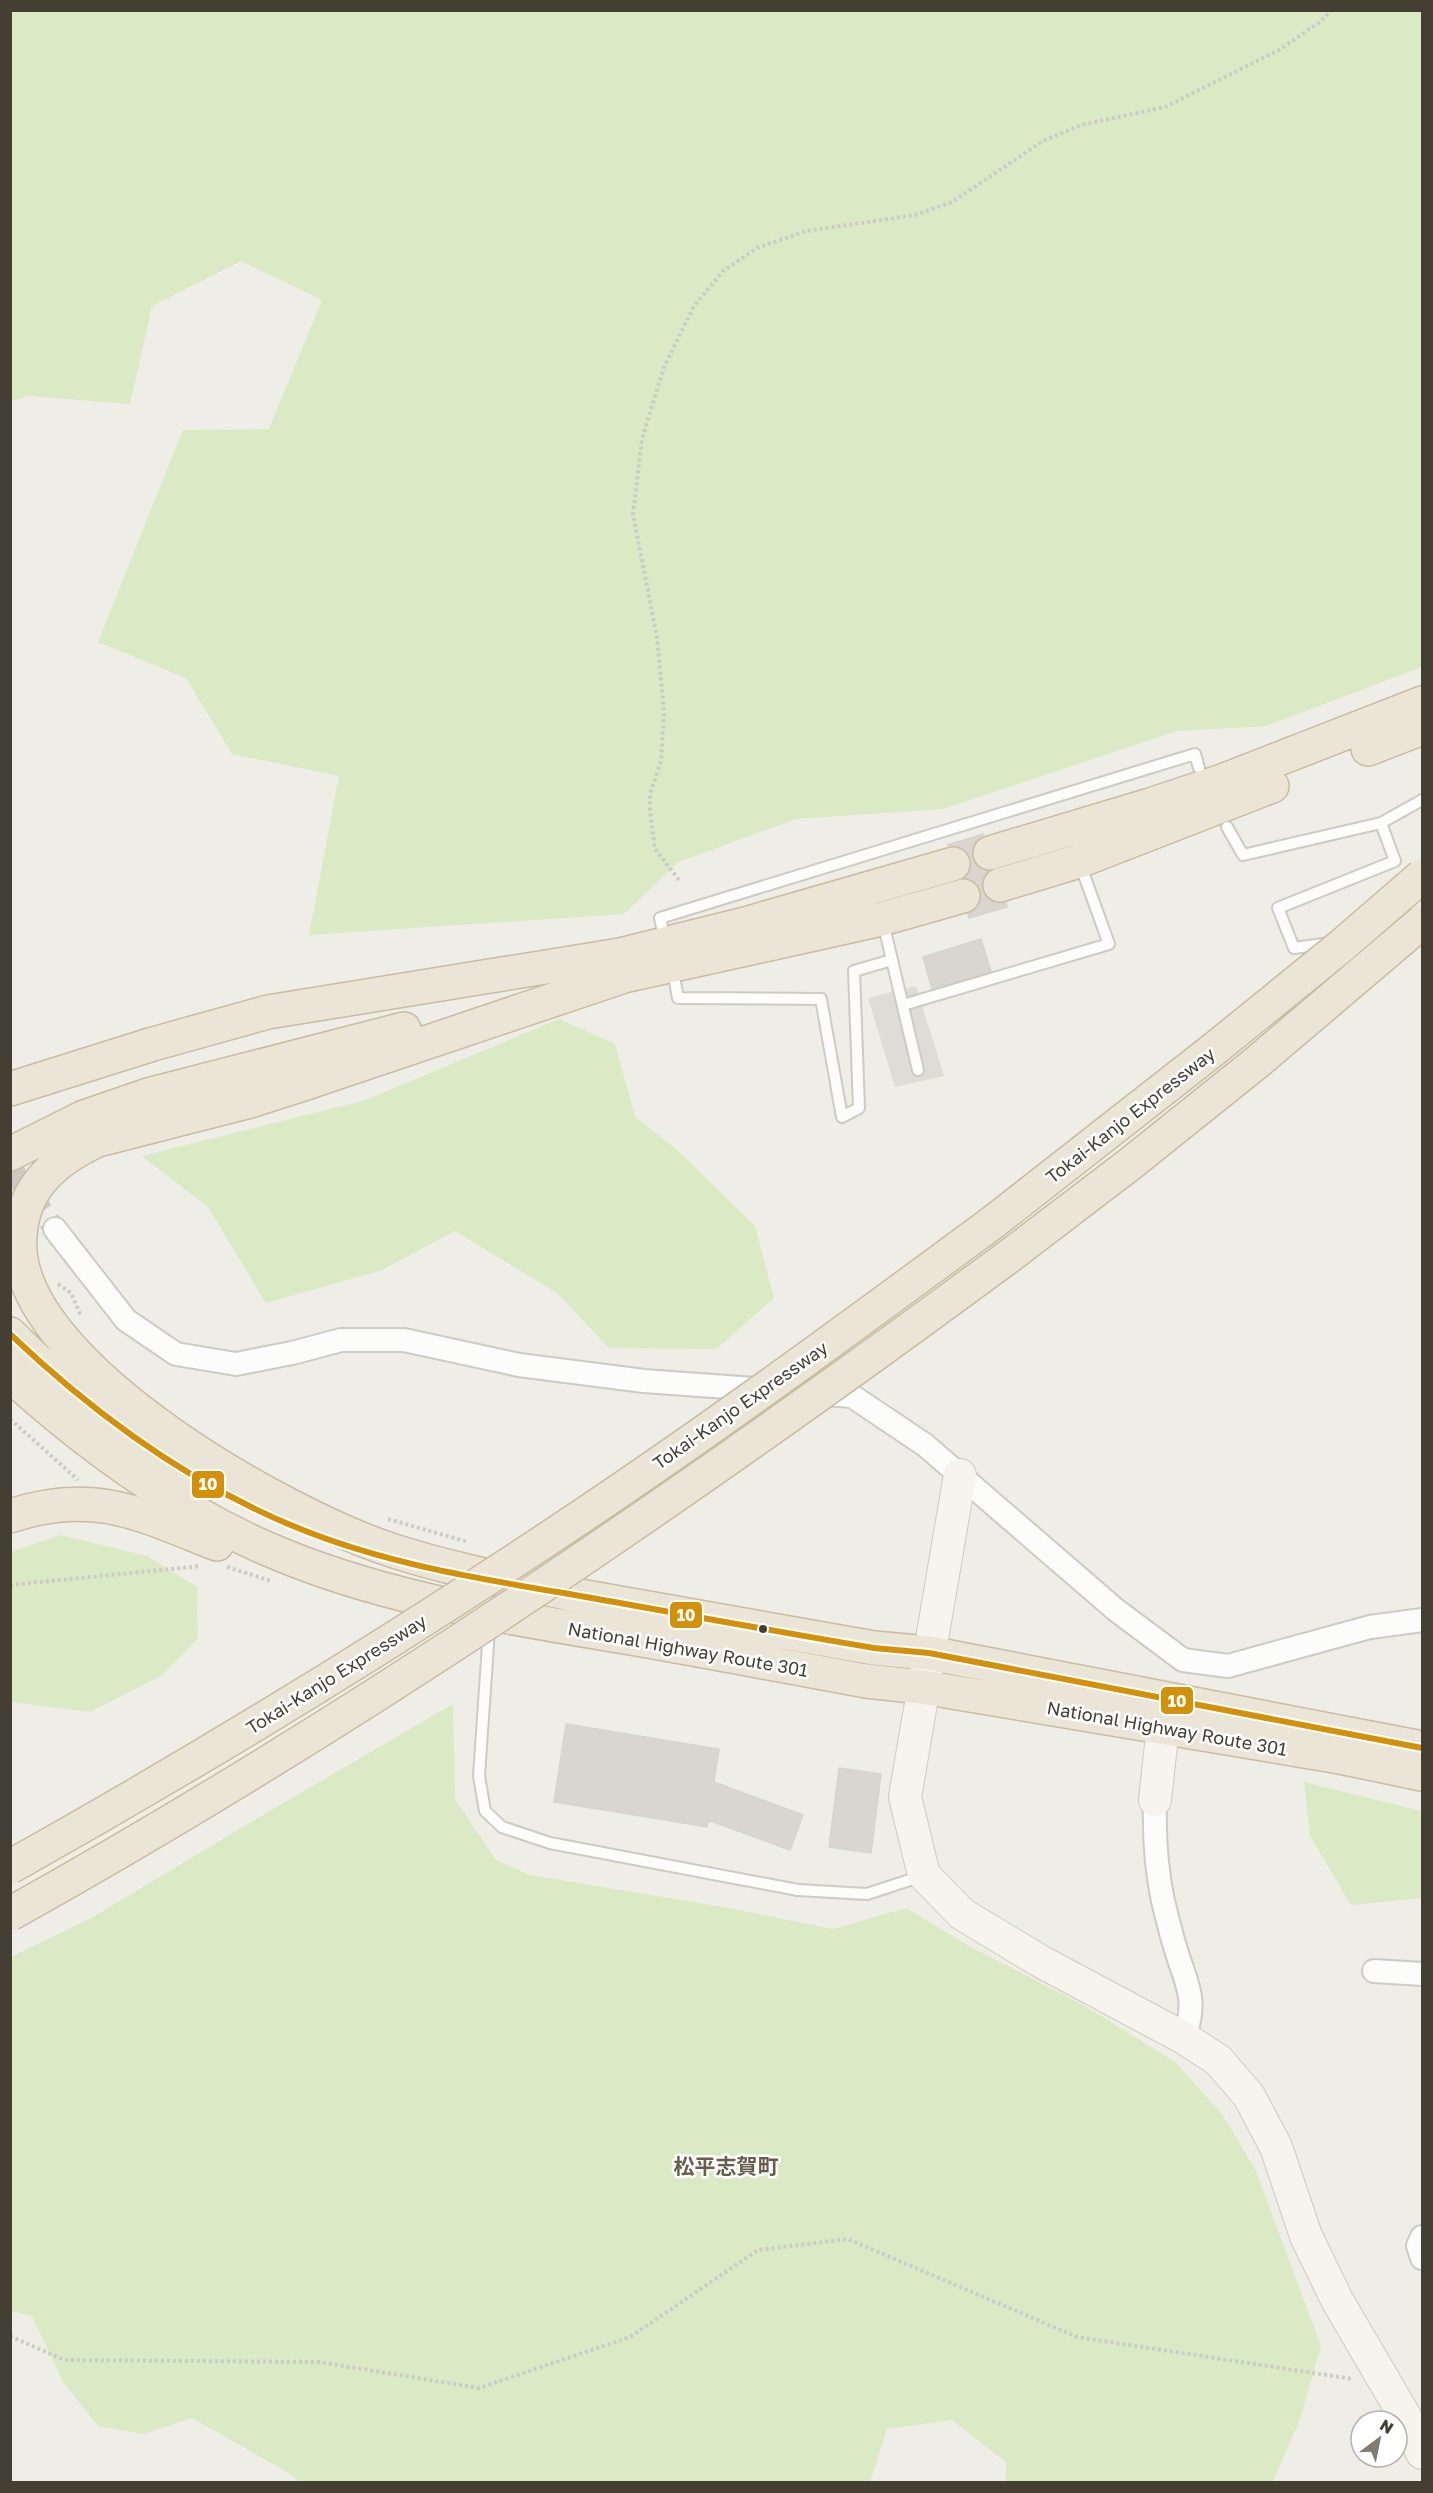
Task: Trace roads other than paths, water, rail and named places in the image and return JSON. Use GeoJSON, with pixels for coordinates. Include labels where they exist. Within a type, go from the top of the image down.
{"type":"FeatureCollection","features":[{"type":"Feature","properties":{"kind":"highway"},"geometry":{"type":"LineString","coordinates":[[990,853],[1202,788],[1290,756],[1422,703]]}},
{"type":"Feature","properties":{"kind":"highway"},"geometry":{"type":"LineString","coordinates":[[1000,885],[1079,861],[1422,728]]}},
{"type":"Feature","properties":{"kind":"highway"},"geometry":{"type":"LineString","coordinates":[[878,903],[953,864]]}},
{"type":"Feature","properties":{"kind":"highway","name":"Tokai-Kanjo Expressway"},"geometry":{"type":"LineString","coordinates":[[10,1867],[243,1733],[566,1527],[836,1337],[992,1223],[1213,1050],[1340,947],[1422,876]]}},
{"type":"Feature","properties":{"kind":"highway"},"geometry":{"type":"LineString","coordinates":[[10,1130],[69,1100],[144,1074],[622,965],[878,903],[963,896]]}},
{"type":"Feature","properties":{"kind":"highway","name":"Tokai-Kanjo Expressway"},"geometry":{"type":"LineString","coordinates":[[10,1914],[90,1870],[268,1763],[589,1556],[746,1448],[1016,1251],[1130,1164],[1256,1063],[1422,922]]}},
{"type":"Feature","properties":{"kind":"highway"},"geometry":{"type":"LineString","coordinates":[[10,1089],[183,1035],[268,1012],[622,965]]}},
{"type":"Feature","properties":{"kind":"highway"},"geometry":{"type":"LineString","coordinates":[[10,1154],[84,1117],[148,1095],[345,1043],[622,965]]}},
{"type":"Feature","properties":{"kind":"highway"},"geometry":{"type":"LineString","coordinates":[[589,1598],[431,1562],[390,1550],[311,1517],[217,1465],[152,1419],[69,1346],[51,1324],[27,1284],[21,1261],[20,1242],[22,1219],[30,1198],[41,1180],[55,1164],[74,1151],[98,1140],[250,1101],[303,1084],[622,965]]}},
{"type":"Feature","properties":{"kind":"highway","name":"National Highway Route 301"},"geometry":{"type":"LineString","coordinates":[[10,1334],[71,1389],[121,1428],[195,1476],[317,1536],[404,1563],[497,1583],[874,1648],[929,1653],[1422,1748]]}},
{"type":"Feature","properties":{"kind":"highway","name":"National Highway Route 301"},"geometry":{"type":"LineString","coordinates":[[10,1376],[87,1442],[127,1471],[216,1524],[264,1548],[315,1568],[433,1604],[866,1682],[922,1687],[1340,1757],[1422,1774]]}},
{"type":"Feature","properties":{"kind":"highway"},"geometry":{"type":"LineString","coordinates":[[10,1516],[50,1505],[100,1504],[136,1513],[237,1552],[306,1575],[433,1604]]}},
{"type":"Feature","properties":{"kind":"street"},"geometry":{"type":"LineString","coordinates":[[55,1229],[126,1320],[176,1354],[236,1364],[341,1340],[404,1340],[519,1365],[644,1381],[852,1396],[925,1445],[1116,1610],[1183,1660],[1228,1666],[1370,1627],[1422,1620]]}},
{"type":"Feature","properties":{"kind":"street"},"geometry":{"type":"LineString","coordinates":[[960,1474],[905,1797],[924,1875],[962,1914],[1040,1961],[1184,2038],[1218,2060],[1249,2096],[1276,2147],[1306,2236],[1337,2300],[1410,2425],[1422,2453]]}},
{"type":"Feature","properties":{"kind":"street"},"geometry":{"type":"LineString","coordinates":[[1163,1727],[1155,1800],[1154,1835],[1163,1900],[1176,1951],[1190,1987],[1191,2019],[1184,2038]]}},
{"type":"Feature","properties":{"kind":"street"},"geometry":{"type":"LineString","coordinates":[[1374,1971],[1422,1974]]}},
{"type":"Feature","properties":{"kind":"street"},"geometry":{"type":"LineString","coordinates":[[1422,2237],[1418,2246],[1422,2258]]}},
{"type":"Feature","properties":{"kind":"lane"},"geometry":{"type":"LineString","coordinates":[[662,927],[660,918],[1194,754],[1199,768]]}},
{"type":"Feature","properties":{"kind":"lane"},"geometry":{"type":"LineString","coordinates":[[1227,827],[1243,855],[1382,823],[1422,800]]}},
{"type":"Feature","properties":{"kind":"lane"},"geometry":{"type":"LineString","coordinates":[[1364,937],[1294,948],[1278,908],[1395,861],[1382,823]]}},
{"type":"Feature","properties":{"kind":"lane"},"geometry":{"type":"LineString","coordinates":[[903,1005],[1109,944],[1079,861]]}},
{"type":"Feature","properties":{"kind":"lane"},"geometry":{"type":"LineString","coordinates":[[878,903],[918,1070]]}},
{"type":"Feature","properties":{"kind":"lane"},"geometry":{"type":"LineString","coordinates":[[1388,934],[1422,929]]}},
{"type":"Feature","properties":{"kind":"lane"},"geometry":{"type":"LineString","coordinates":[[675,982],[678,998],[821,999],[842,1117],[859,1108],[854,971],[892,960]]}},
{"type":"Feature","properties":{"kind":"lane"},"geometry":{"type":"LineString","coordinates":[[490,1614],[478,1776],[485,1810],[502,1827],[550,1843],[798,1890],[867,1894],[924,1875]]}},
{"type":"Feature","properties":{"kind":"tunnel"},"geometry":{"type":"LineString","coordinates":[[10,1167],[55,1229]]}},
{"type":"Feature","properties":{"kind":"district","name":"松平志賀町"},"geometry":{"type":"Point","coordinates":[726,2166]}}]}
